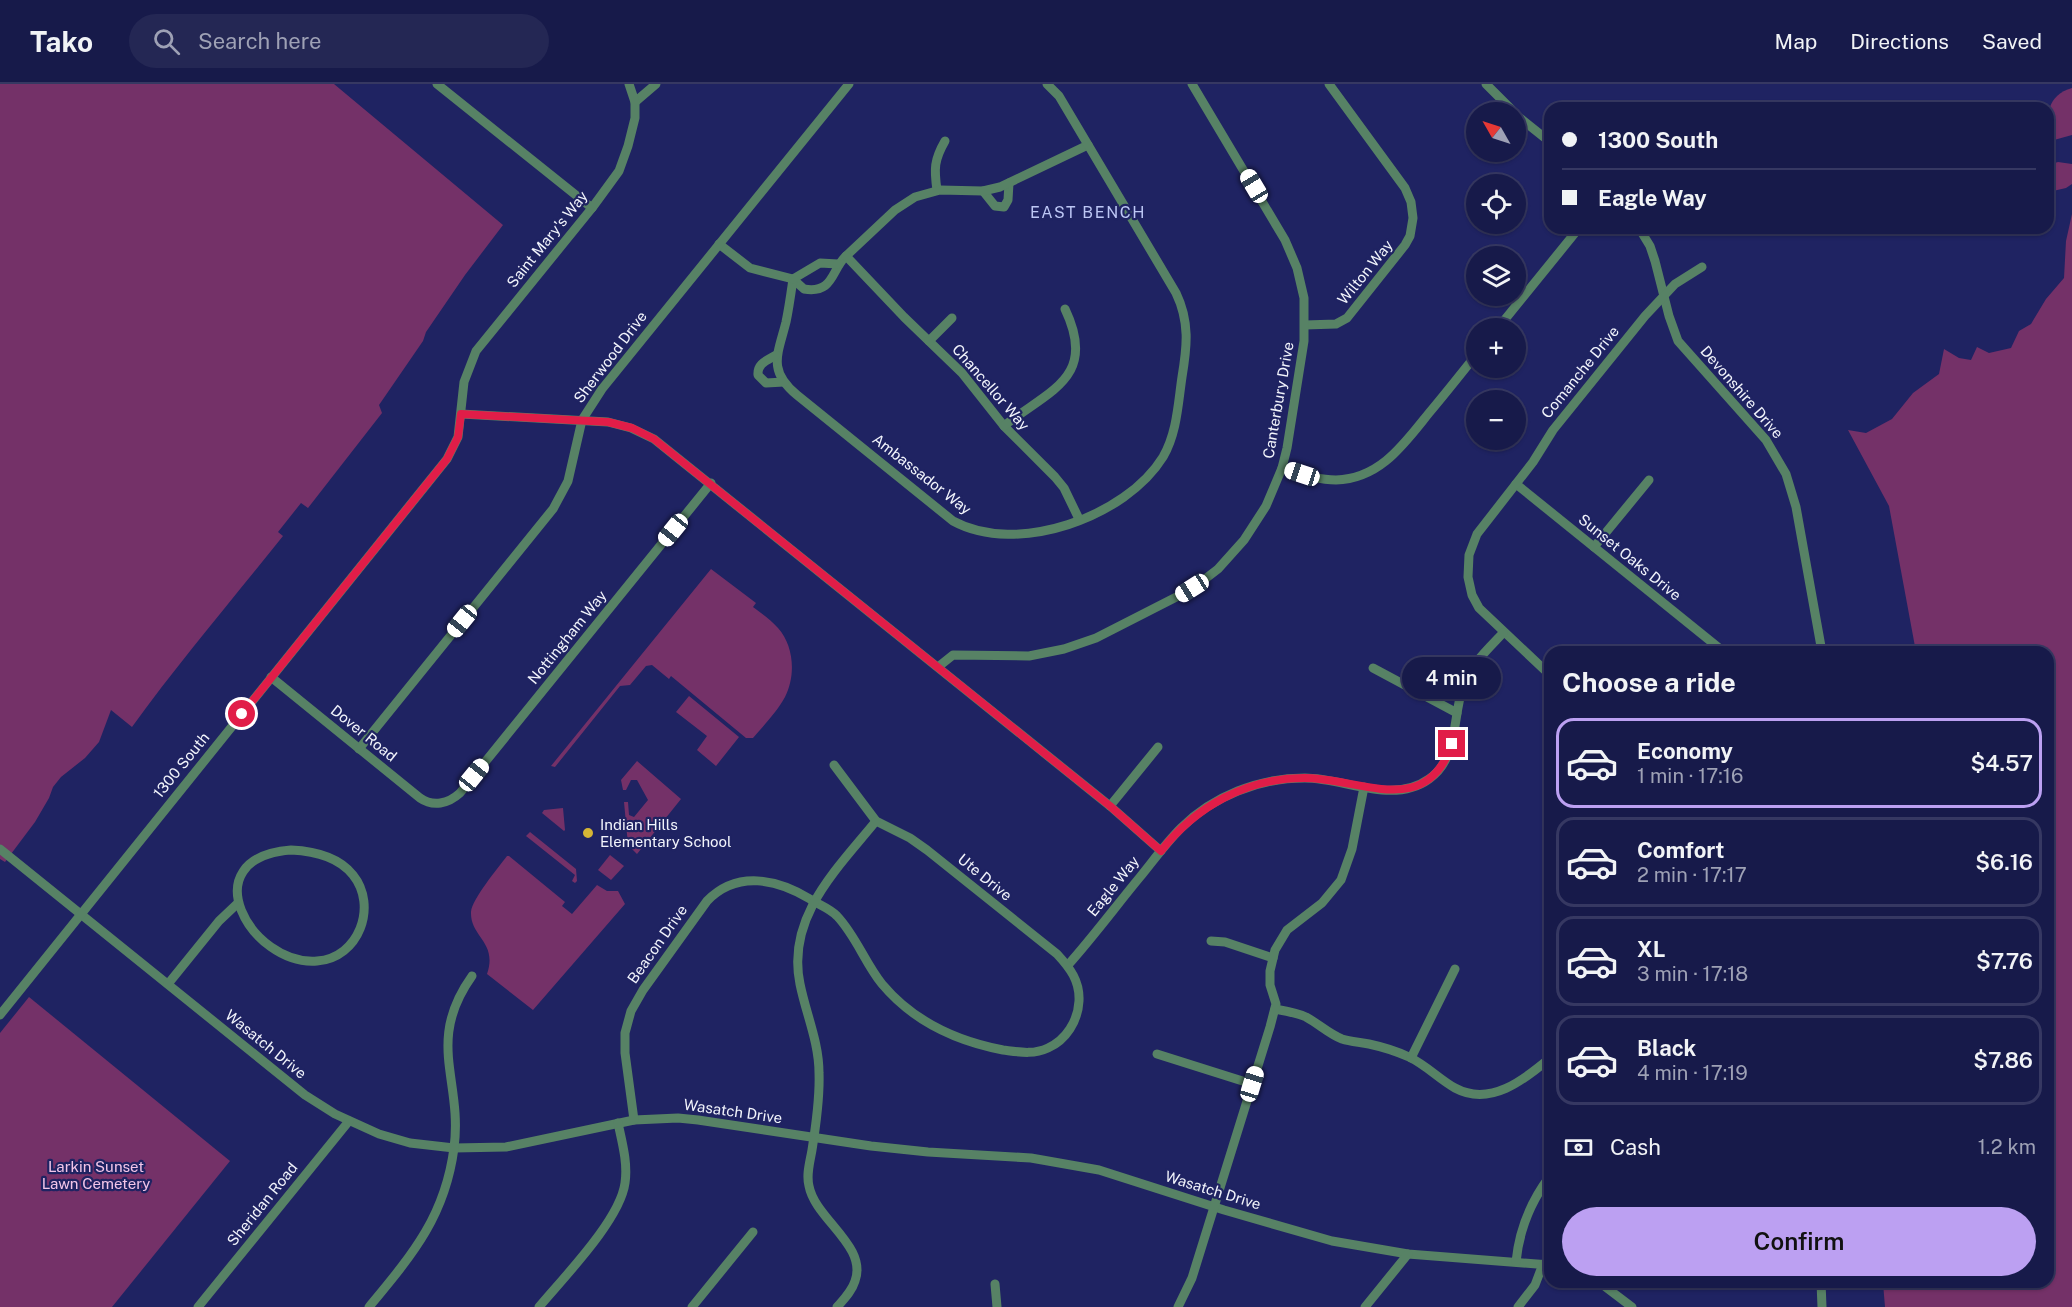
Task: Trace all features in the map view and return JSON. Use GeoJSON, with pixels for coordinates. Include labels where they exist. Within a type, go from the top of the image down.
{"type":"FeatureCollection","features":[{"type":"Feature","properties":{"kind":"street"},"geometry":{"type":"LineString","coordinates":[[437,84],[592,208]]}},
{"type":"Feature","properties":{"kind":"street"},"geometry":{"type":"LineString","coordinates":[[629,84],[635,102],[656,84]]}},
{"type":"Feature","properties":{"kind":"street","name":"Sherwood Drive"},"geometry":{"type":"LineString","coordinates":[[359,749],[553,509],[568,481],[582,420],[602,389],[849,84]]}},
{"type":"Feature","properties":{"kind":"street","name":"Ambassador Way"},"geometry":{"type":"LineString","coordinates":[[793,279],[785,324],[776,355],[763,363],[758,369],[758,375],[766,383],[784,382],[945,515],[962,526],[990,533],[1029,534],[1048,531],[1079,519],[1105,508],[1126,495],[1147,477],[1162,458],[1170,439],[1175,422],[1187,347],[1185,317],[1176,293],[1059,96],[1047,84]]}},
{"type":"Feature","properties":{"kind":"street","name":"Canterbury Drive"},"geometry":{"type":"LineString","coordinates":[[938,667],[953,656],[1029,656],[1064,649],[1096,638],[1180,596],[1218,568],[1244,540],[1266,506],[1282,468],[1288,437],[1305,325],[1304,298],[1292,254],[1278,227],[1192,84]]}},
{"type":"Feature","properties":{"kind":"street","name":"Wilton Way"},"geometry":{"type":"LineString","coordinates":[[1305,325],[1336,324],[1347,318],[1400,254],[1410,236],[1412,227],[1412,209],[1405,188],[1329,84]]}},
{"type":"Feature","properties":{"kind":"street"},"geometry":{"type":"LineString","coordinates":[[1486,84],[1503,102]]}},
{"type":"Feature","properties":{"kind":"street","name":"Saint Mary's Way"},"geometry":{"type":"LineString","coordinates":[[461,414],[464,382],[476,351],[612,183],[624,159],[635,118],[635,102]]}},
{"type":"Feature","properties":{"kind":"street"},"geometry":{"type":"LineString","coordinates":[[1526,123],[1544,137]]}},
{"type":"Feature","properties":{"kind":"street"},"geometry":{"type":"LineString","coordinates":[[937,190],[936,159],[945,141]]}},
{"type":"Feature","properties":{"kind":"street"},"geometry":{"type":"LineString","coordinates":[[719,244],[750,268],[793,279],[804,289],[819,289],[832,281],[838,264],[846,256],[902,204],[915,197],[937,190],[983,191],[1009,183],[1088,145]]}},
{"type":"Feature","properties":{"kind":"street"},"geometry":{"type":"LineString","coordinates":[[983,191],[995,206],[1004,207],[1008,200],[1009,183]]}},
{"type":"Feature","properties":{"kind":"street"},"geometry":{"type":"LineString","coordinates":[[1506,318],[1574,234]]}},
{"type":"Feature","properties":{"kind":"street","name":"Devonshire Drive"},"geometry":{"type":"LineString","coordinates":[[1643,234],[1655,261],[1678,341],[1766,440],[1786,474],[1796,507],[1821,646]]}},
{"type":"Feature","properties":{"kind":"street","name":"Chancellor Way"},"geometry":{"type":"LineString","coordinates":[[846,256],[962,373],[1004,426],[1060,482],[1079,519]]}},
{"type":"Feature","properties":{"kind":"street"},"geometry":{"type":"LineString","coordinates":[[793,279],[820,263],[838,264]]}},
{"type":"Feature","properties":{"kind":"street","name":"Comanche Drive"},"geometry":{"type":"LineString","coordinates":[[1544,670],[1503,633],[1483,613],[1475,601],[1470,587],[1468,566],[1472,545],[1477,534],[1533,462],[1553,430],[1664,294],[1702,267]]}},
{"type":"Feature","properties":{"kind":"street"},"geometry":{"type":"LineString","coordinates":[[1004,426],[1057,387],[1072,369],[1076,345],[1073,328],[1065,309]]}},
{"type":"Feature","properties":{"kind":"street"},"geometry":{"type":"LineString","coordinates":[[929,341],[952,318]]}},
{"type":"Feature","properties":{"kind":"street"},"geometry":{"type":"LineString","coordinates":[[776,355],[784,382]]}},
{"type":"Feature","properties":{"kind":"street"},"geometry":{"type":"LineString","coordinates":[[1282,468],[1320,479],[1336,480],[1356,477],[1376,468],[1402,447],[1466,367]]}},
{"type":"Feature","properties":{"kind":"street"},"geometry":{"type":"LineString","coordinates":[[461,414],[616,423],[647,434],[711,483],[1110,806],[1161,851]]}},
{"type":"Feature","properties":{"kind":"street","name":"1300 South"},"geometry":{"type":"LineString","coordinates":[[0,1015],[447,459],[458,437],[461,414]]}},
{"type":"Feature","properties":{"kind":"street"},"geometry":{"type":"LineString","coordinates":[[1594,547],[1649,480]]}},
{"type":"Feature","properties":{"kind":"street","name":"Nottingham Way"},"geometry":{"type":"LineString","coordinates":[[442,803],[460,793],[711,483]]}},
{"type":"Feature","properties":{"kind":"street","name":"Sunset Oaks Drive"},"geometry":{"type":"LineString","coordinates":[[1516,484],[1717,646]]}},
{"type":"Feature","properties":{"kind":"street","name":"Eagle Way"},"geometry":{"type":"LineString","coordinates":[[1068,965],[1182,827],[1206,807],[1235,792],[1276,780],[1304,778],[1402,790],[1428,780],[1445,761],[1452,744],[1462,688],[1470,671],[1503,633]]}},
{"type":"Feature","properties":{"kind":"street"},"geometry":{"type":"LineString","coordinates":[[1373,668],[1457,714]]}},
{"type":"Feature","properties":{"kind":"street","name":"Dover Road"},"geometry":{"type":"LineString","coordinates":[[271,677],[424,800],[442,803]]}},
{"type":"Feature","properties":{"kind":"street"},"geometry":{"type":"LineString","coordinates":[[1110,806],[1158,747]]}},
{"type":"Feature","properties":{"kind":"street"},"geometry":{"type":"LineString","coordinates":[[834,765],[876,821],[814,901],[800,932],[797,953],[800,983],[819,1060],[814,1138],[808,1178],[811,1194],[818,1207],[851,1249],[857,1265],[855,1282],[837,1307]]}},
{"type":"Feature","properties":{"kind":"street"},"geometry":{"type":"LineString","coordinates":[[1178,1307],[1192,1278],[1275,1009],[1270,978],[1278,944],[1287,930],[1322,903],[1341,880],[1352,849],[1364,787]]}},
{"type":"Feature","properties":{"kind":"street","name":"Ute Drive"},"geometry":{"type":"LineString","coordinates":[[876,821],[910,838],[927,850],[1068,965]]}},
{"type":"Feature","properties":{"kind":"street","name":"Wasatch Drive"},"geometry":{"type":"LineString","coordinates":[[0,849],[297,1089],[348,1121],[379,1134],[410,1143],[454,1149],[487,1149],[516,1146],[634,1120],[649,1118],[698,1120],[814,1138],[928,1152],[1063,1162],[1099,1170],[1316,1237],[1408,1254],[1544,1265]]}},
{"type":"Feature","properties":{"kind":"street"},"geometry":{"type":"LineString","coordinates":[[302,851],[332,859],[352,874],[364,898],[364,919],[357,937],[344,951],[326,960],[307,961],[287,955],[263,940],[252,928],[238,903],[236,894],[238,883],[244,870],[255,859],[271,853],[302,851]]}},
{"type":"Feature","properties":{"kind":"street","name":"Beacon Drive"},"geometry":{"type":"LineString","coordinates":[[634,1120],[625,1053],[625,1033],[631,1011],[642,990],[706,901],[725,887],[754,880],[792,888],[829,909],[850,933],[873,972],[903,1005],[931,1025],[988,1047],[1022,1053],[1035,1052],[1052,1046],[1064,1036],[1075,1020],[1079,1001],[1077,982],[1068,965]]}},
{"type":"Feature","properties":{"kind":"street"},"geometry":{"type":"LineString","coordinates":[[168,984],[219,921],[238,903]]}},
{"type":"Feature","properties":{"kind":"street"},"geometry":{"type":"LineString","coordinates":[[1211,941],[1225,942],[1273,958]]}},
{"type":"Feature","properties":{"kind":"street"},"geometry":{"type":"LineString","coordinates":[[1411,1058],[1455,969]]}},
{"type":"Feature","properties":{"kind":"street"},"geometry":{"type":"LineString","coordinates":[[369,1307],[412,1255],[426,1233],[446,1186],[454,1149],[455,1114],[447,1059],[447,1039],[455,1006],[472,976]]}},
{"type":"Feature","properties":{"kind":"street"},"geometry":{"type":"LineString","coordinates":[[1275,1009],[1306,1017],[1329,1033],[1345,1040],[1382,1047],[1411,1058],[1456,1089],[1480,1095],[1505,1089],[1544,1063]]}},
{"type":"Feature","properties":{"kind":"street"},"geometry":{"type":"LineString","coordinates":[[1157,1054],[1252,1084]]}},
{"type":"Feature","properties":{"kind":"street","name":"Sheridan Road"},"geometry":{"type":"LineString","coordinates":[[198,1307],[348,1121]]}},
{"type":"Feature","properties":{"kind":"street"},"geometry":{"type":"LineString","coordinates":[[539,1307],[610,1220],[620,1203],[625,1184],[626,1165],[618,1123]]}},
{"type":"Feature","properties":{"kind":"street"},"geometry":{"type":"LineString","coordinates":[[1516,1262],[1526,1218],[1544,1186]]}},
{"type":"Feature","properties":{"kind":"street"},"geometry":{"type":"LineString","coordinates":[[692,1307],[753,1232]]}},
{"type":"Feature","properties":{"kind":"street"},"geometry":{"type":"LineString","coordinates":[[1365,1307],[1408,1254]]}},
{"type":"Feature","properties":{"kind":"street"},"geometry":{"type":"LineString","coordinates":[[1518,1307],[1544,1269]]}},
{"type":"Feature","properties":{"kind":"street"},"geometry":{"type":"LineString","coordinates":[[995,1284],[998,1307]]}},
{"type":"Feature","properties":{"kind":"street"},"geometry":{"type":"LineString","coordinates":[[1607,1288],[1632,1307]]}},
{"type":"Feature","properties":{"kind":"street"},"geometry":{"type":"LineString","coordinates":[[1821,1288],[1822,1307]]}},
{"type":"Feature","properties":{"kind":"green space"},"geometry":{"type":"Polygon","coordinates":[[[0,84],[334,84],[503,225],[465,275],[379,405],[382,413],[308,508],[301,503],[278,532],[283,536],[132,727],[111,710],[99,742],[53,787],[35,822],[5,862],[0,859],[0,84]]]}},
{"type":"Feature","properties":{"kind":"green space"},"geometry":{"type":"Polygon","coordinates":[[[2072,88],[2072,135],[2054,140],[2054,102],[2052,102],[2064,91],[2072,88]]]}},
{"type":"Feature","properties":{"kind":"green space"},"geometry":{"type":"Polygon","coordinates":[[[2054,163],[2072,164],[2072,184],[2054,191],[2054,163]]]}},
{"type":"Feature","properties":{"kind":"green space"},"geometry":{"type":"Polygon","coordinates":[[[2072,214],[2072,1307],[1885,1307],[1883,1288],[2054,1288],[2054,646],[1915,646],[1889,506],[1848,430],[1866,433],[1892,419],[1913,393],[1939,374],[1944,349],[1959,358],[1971,360],[1977,347],[1989,353],[2011,348],[2019,331],[2031,324],[2046,299],[2064,278],[2066,241],[2072,214]]]}},
{"type":"Feature","properties":{"kind":"green space"},"geometry":{"type":"Polygon","coordinates":[[[711,569],[756,603],[753,607],[775,625],[787,643],[792,661],[789,688],[770,718],[753,738],[746,738],[671,676],[669,679],[652,665],[646,666],[630,685],[620,686],[555,767],[551,766],[711,569]]]}},
{"type":"Feature","properties":{"kind":"green space"},"geometry":{"type":"Polygon","coordinates":[[[689,696],[739,737],[716,766],[697,750],[707,736],[676,712],[689,696]]]}},
{"type":"Feature","properties":{"kind":"green space"},"geometry":{"type":"Polygon","coordinates":[[[637,761],[681,799],[637,854],[628,845],[624,802],[628,802],[629,815],[634,817],[648,800],[637,780],[631,780],[626,790],[623,790],[621,780],[637,761]]]}},
{"type":"Feature","properties":{"kind":"green space"},"geometry":{"type":"Polygon","coordinates":[[[563,808],[564,831],[542,813],[544,810],[563,808]]]}},
{"type":"Feature","properties":{"kind":"green space"},"geometry":{"type":"Polygon","coordinates":[[[530,832],[576,869],[577,881],[575,883],[572,881],[575,875],[526,836],[530,832]]]}},
{"type":"Feature","properties":{"kind":"green space"},"geometry":{"type":"Polygon","coordinates":[[[610,855],[624,866],[611,880],[598,870],[610,855]]]}},
{"type":"Feature","properties":{"kind":"green space"},"geometry":{"type":"Polygon","coordinates":[[[507,856],[565,902],[562,906],[572,914],[597,885],[607,891],[618,891],[625,904],[533,1010],[487,974],[489,954],[472,921],[472,906],[507,856]]]}},
{"type":"Feature","properties":{"kind":"green space","name":"Larkin Sunset Lawn Cemetery"},"geometry":{"type":"Polygon","coordinates":[[[29,997],[230,1161],[112,1307],[0,1307],[0,1033],[29,997]]]}},
{"type":"Feature","properties":{"kind":"place","name":"Indian Hills Elementary School"},"geometry":{"type":"Point","coordinates":[588,833]}},
{"type":"Feature","properties":{"kind":"district","name":"EAST BENCH"},"geometry":{"type":"Point","coordinates":[1088,212]}},
{"type":"Feature","properties":{"kind":"route"},"geometry":{"type":"LineString","coordinates":[[242,714],[447,459],[458,437],[461,414],[608,422],[647,434],[711,483],[1110,806],[1161,851],[1182,827],[1206,807],[1235,792],[1276,780],[1304,778],[1330,780],[1392,791],[1412,788],[1435,774],[1445,761],[1452,744]]}}]}
